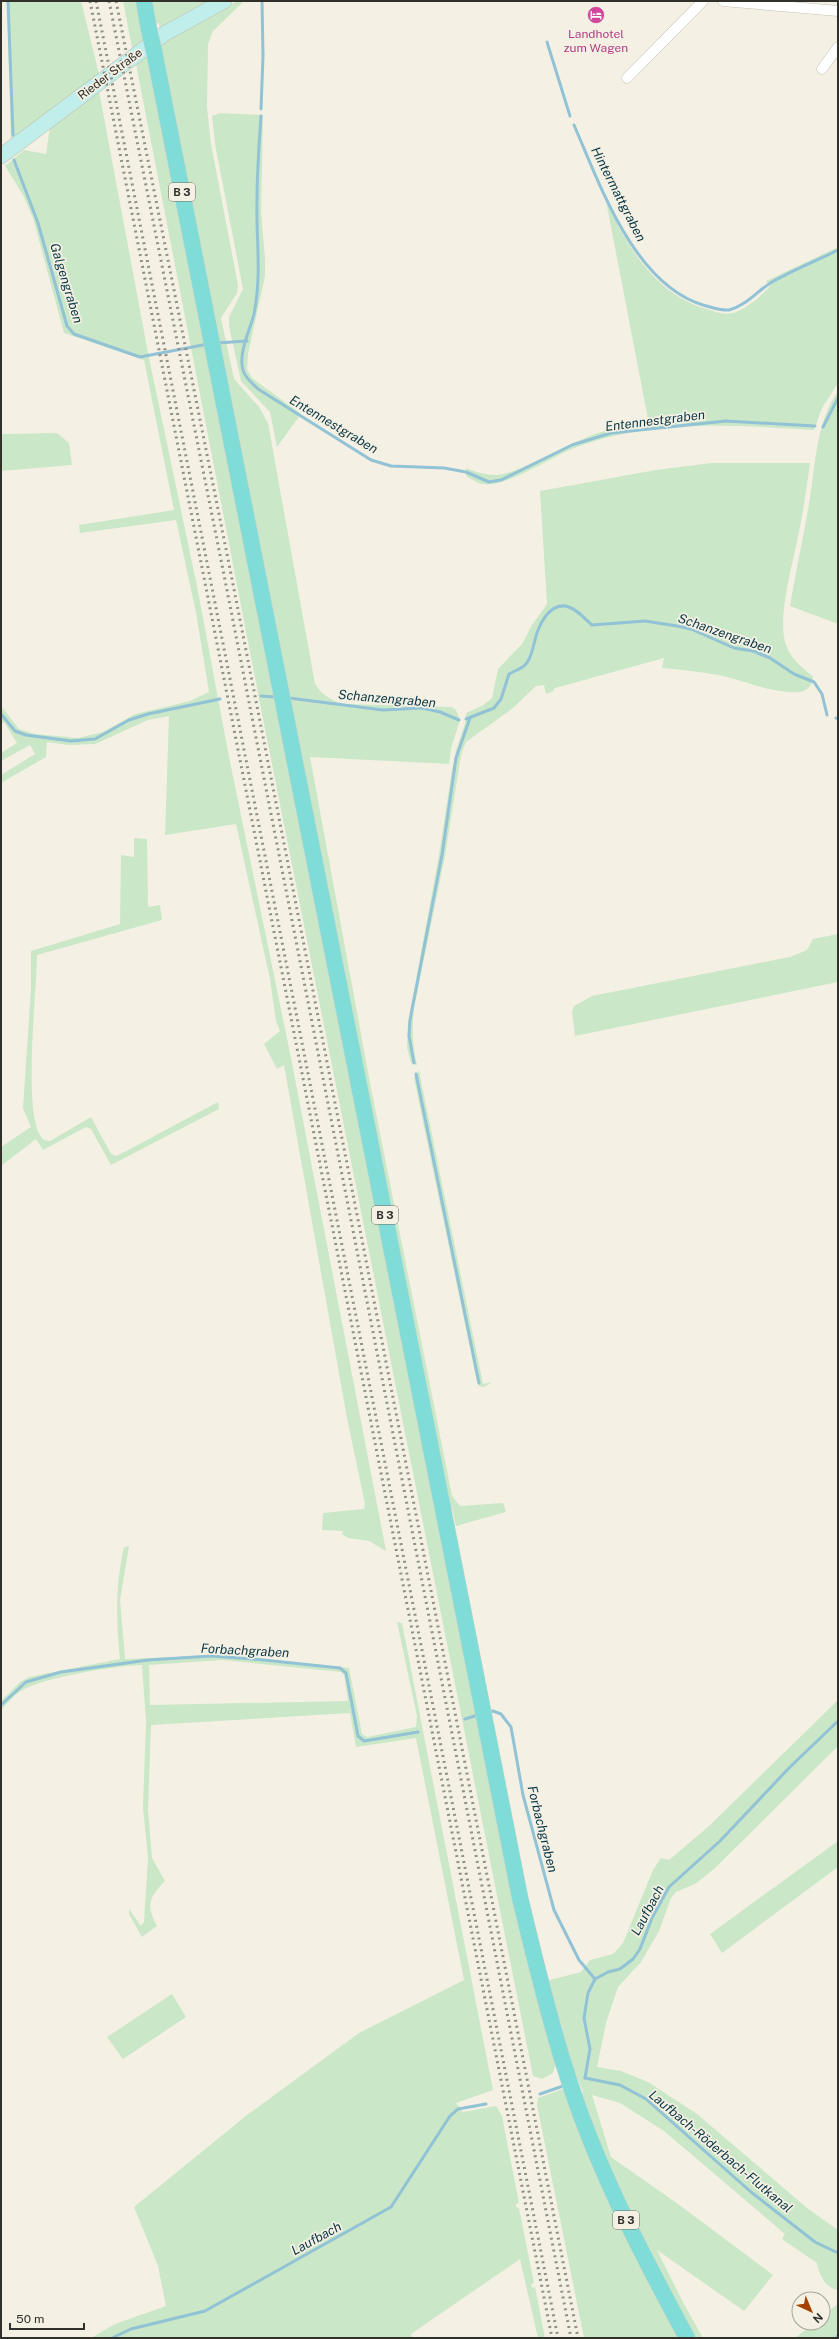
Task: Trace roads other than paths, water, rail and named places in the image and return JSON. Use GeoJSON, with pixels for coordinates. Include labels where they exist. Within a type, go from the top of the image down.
{"type":"FeatureCollection","features":[{"type":"Feature","properties":{"kind":"main road","name":"B 3"},"geometry":{"type":"LineString","coordinates":[[144,1],[520,1898],[542,1988],[565,2069],[575,2098],[617,2202],[649,2268],[688,2338]]}},
{"type":"Feature","properties":{"kind":"street","name":"Rieder Straße"},"geometry":{"type":"LineString","coordinates":[[1,156],[164,34],[224,1]]}},
{"type":"Feature","properties":{"kind":"street"},"geometry":{"type":"LineString","coordinates":[[627,78],[703,1]]}},
{"type":"Feature","properties":{"kind":"street"},"geometry":{"type":"LineString","coordinates":[[723,1],[820,5],[838,11]]}},
{"type":"Feature","properties":{"kind":"street"},"geometry":{"type":"LineString","coordinates":[[822,69],[838,47]]}},
{"type":"Feature","properties":{"kind":"waterway","name":"Galgengraben"},"geometry":{"type":"LineString","coordinates":[[8,1],[13,135]]}},
{"type":"Feature","properties":{"kind":"waterway","name":"Entennestgraben"},"geometry":{"type":"LineString","coordinates":[[261,109],[263,56],[262,1]]}},
{"type":"Feature","properties":{"kind":"waterway","name":"Hintermattgraben"},"geometry":{"type":"LineString","coordinates":[[547,42],[570,116]]}},
{"type":"Feature","properties":{"kind":"waterway","name":"Entennestgraben"},"geometry":{"type":"LineString","coordinates":[[261,116],[257,190],[258,285],[254,314],[243,349],[243,370],[247,378],[258,389],[371,460],[391,466],[444,468],[466,472],[489,482],[501,480],[572,445],[611,433],[726,421],[815,426]]}},
{"type":"Feature","properties":{"kind":"waterway","name":"Hintermattgraben"},"geometry":{"type":"LineString","coordinates":[[574,125],[595,175],[622,230],[639,255],[657,276],[679,294],[703,305],[729,310],[741,305],[767,285],[788,273],[838,250]]}},
{"type":"Feature","properties":{"kind":"waterway","name":"Galgengraben"},"geometry":{"type":"LineString","coordinates":[[14,160],[38,223],[67,326],[74,334],[140,357],[208,344]]}},
{"type":"Feature","properties":{"kind":"waterway","name":"Galgengraben"},"geometry":{"type":"LineString","coordinates":[[217,343],[247,341]]}},
{"type":"Feature","properties":{"kind":"waterway","name":"Entennestgraben"},"geometry":{"type":"LineString","coordinates":[[823,427],[838,398]]}},
{"type":"Feature","properties":{"kind":"waterway","name":"Schanzengraben"},"geometry":{"type":"LineString","coordinates":[[466,719],[494,708],[501,699],[509,674],[519,669],[529,660],[541,623],[549,612],[559,606],[569,607],[576,611],[592,625],[645,621],[677,626],[691,629],[734,648],[753,651],[770,658],[794,674],[814,682],[822,694],[827,715]]}},
{"type":"Feature","properties":{"kind":"waterway","name":"Schanzengraben"},"geometry":{"type":"LineString","coordinates":[[261,696],[275,697]]}},
{"type":"Feature","properties":{"kind":"waterway","name":"Schanzengraben"},"geometry":{"type":"LineString","coordinates":[[289,698],[383,710],[422,708],[440,712],[459,720]]}},
{"type":"Feature","properties":{"kind":"waterway","name":"Schanzengraben"},"geometry":{"type":"LineString","coordinates":[[1,714],[15,731],[26,735],[71,741],[95,739],[129,720],[148,714],[220,699]]}},
{"type":"Feature","properties":{"kind":"waterway"},"geometry":{"type":"LineString","coordinates":[[414,1063],[409,1036],[410,1020],[442,855],[456,758],[470,718]]}},
{"type":"Feature","properties":{"kind":"waterway"},"geometry":{"type":"LineString","coordinates":[[416,1074],[479,1383]]}},
{"type":"Feature","properties":{"kind":"waterway","name":"Forbachgraben"},"geometry":{"type":"LineString","coordinates":[[1,1705],[26,1682],[61,1672],[148,1660],[211,1656],[340,1668],[346,1673],[358,1736],[364,1741],[418,1732]]}},
{"type":"Feature","properties":{"kind":"waterway","name":"Forbachgraben"},"geometry":{"type":"LineString","coordinates":[[487,1712],[493,1711],[501,1714],[511,1727],[523,1795],[554,1910],[579,1960],[595,1979]]}},
{"type":"Feature","properties":{"kind":"waterway","name":"Forbachgraben"},"geometry":{"type":"LineString","coordinates":[[465,1719],[478,1715]]}},
{"type":"Feature","properties":{"kind":"waterway","name":"Laufbach"},"geometry":{"type":"LineString","coordinates":[[585,2078],[590,2049],[584,2018],[588,1993],[595,1979],[608,1972],[620,1969],[633,1959],[640,1949],[652,1918],[669,1887],[720,1841],[789,1768],[838,1721]]}},
{"type":"Feature","properties":{"kind":"waterway","name":"Laufbach-Röderbach-Flutkanal"},"geometry":{"type":"LineString","coordinates":[[585,2078],[620,2085],[646,2099],[751,2192],[815,2242],[838,2253]]}},
{"type":"Feature","properties":{"kind":"waterway","name":"Laufbach"},"geometry":{"type":"LineString","coordinates":[[540,2094],[566,2085]]}},
{"type":"Feature","properties":{"kind":"waterway","name":"Laufbach"},"geometry":{"type":"LineString","coordinates":[[112,2338],[131,2329],[205,2311],[391,2207],[450,2116],[458,2109],[486,2104]]}},
{"type":"Feature","properties":{"kind":"railway"},"geometry":{"type":"LineString","coordinates":[[90,1],[552,2338]]}},
{"type":"Feature","properties":{"kind":"railway"},"geometry":{"type":"LineString","coordinates":[[96,1],[558,2338]]}},
{"type":"Feature","properties":{"kind":"railway"},"geometry":{"type":"LineString","coordinates":[[109,1],[224,575],[571,2338]]}},
{"type":"Feature","properties":{"kind":"railway"},"geometry":{"type":"LineString","coordinates":[[116,1],[231,574],[578,2338]]}},
{"type":"Feature","properties":{"kind":"place","name":"Landhotel zum Wagen"},"geometry":{"type":"Point","coordinates":[596,15]}}]}
